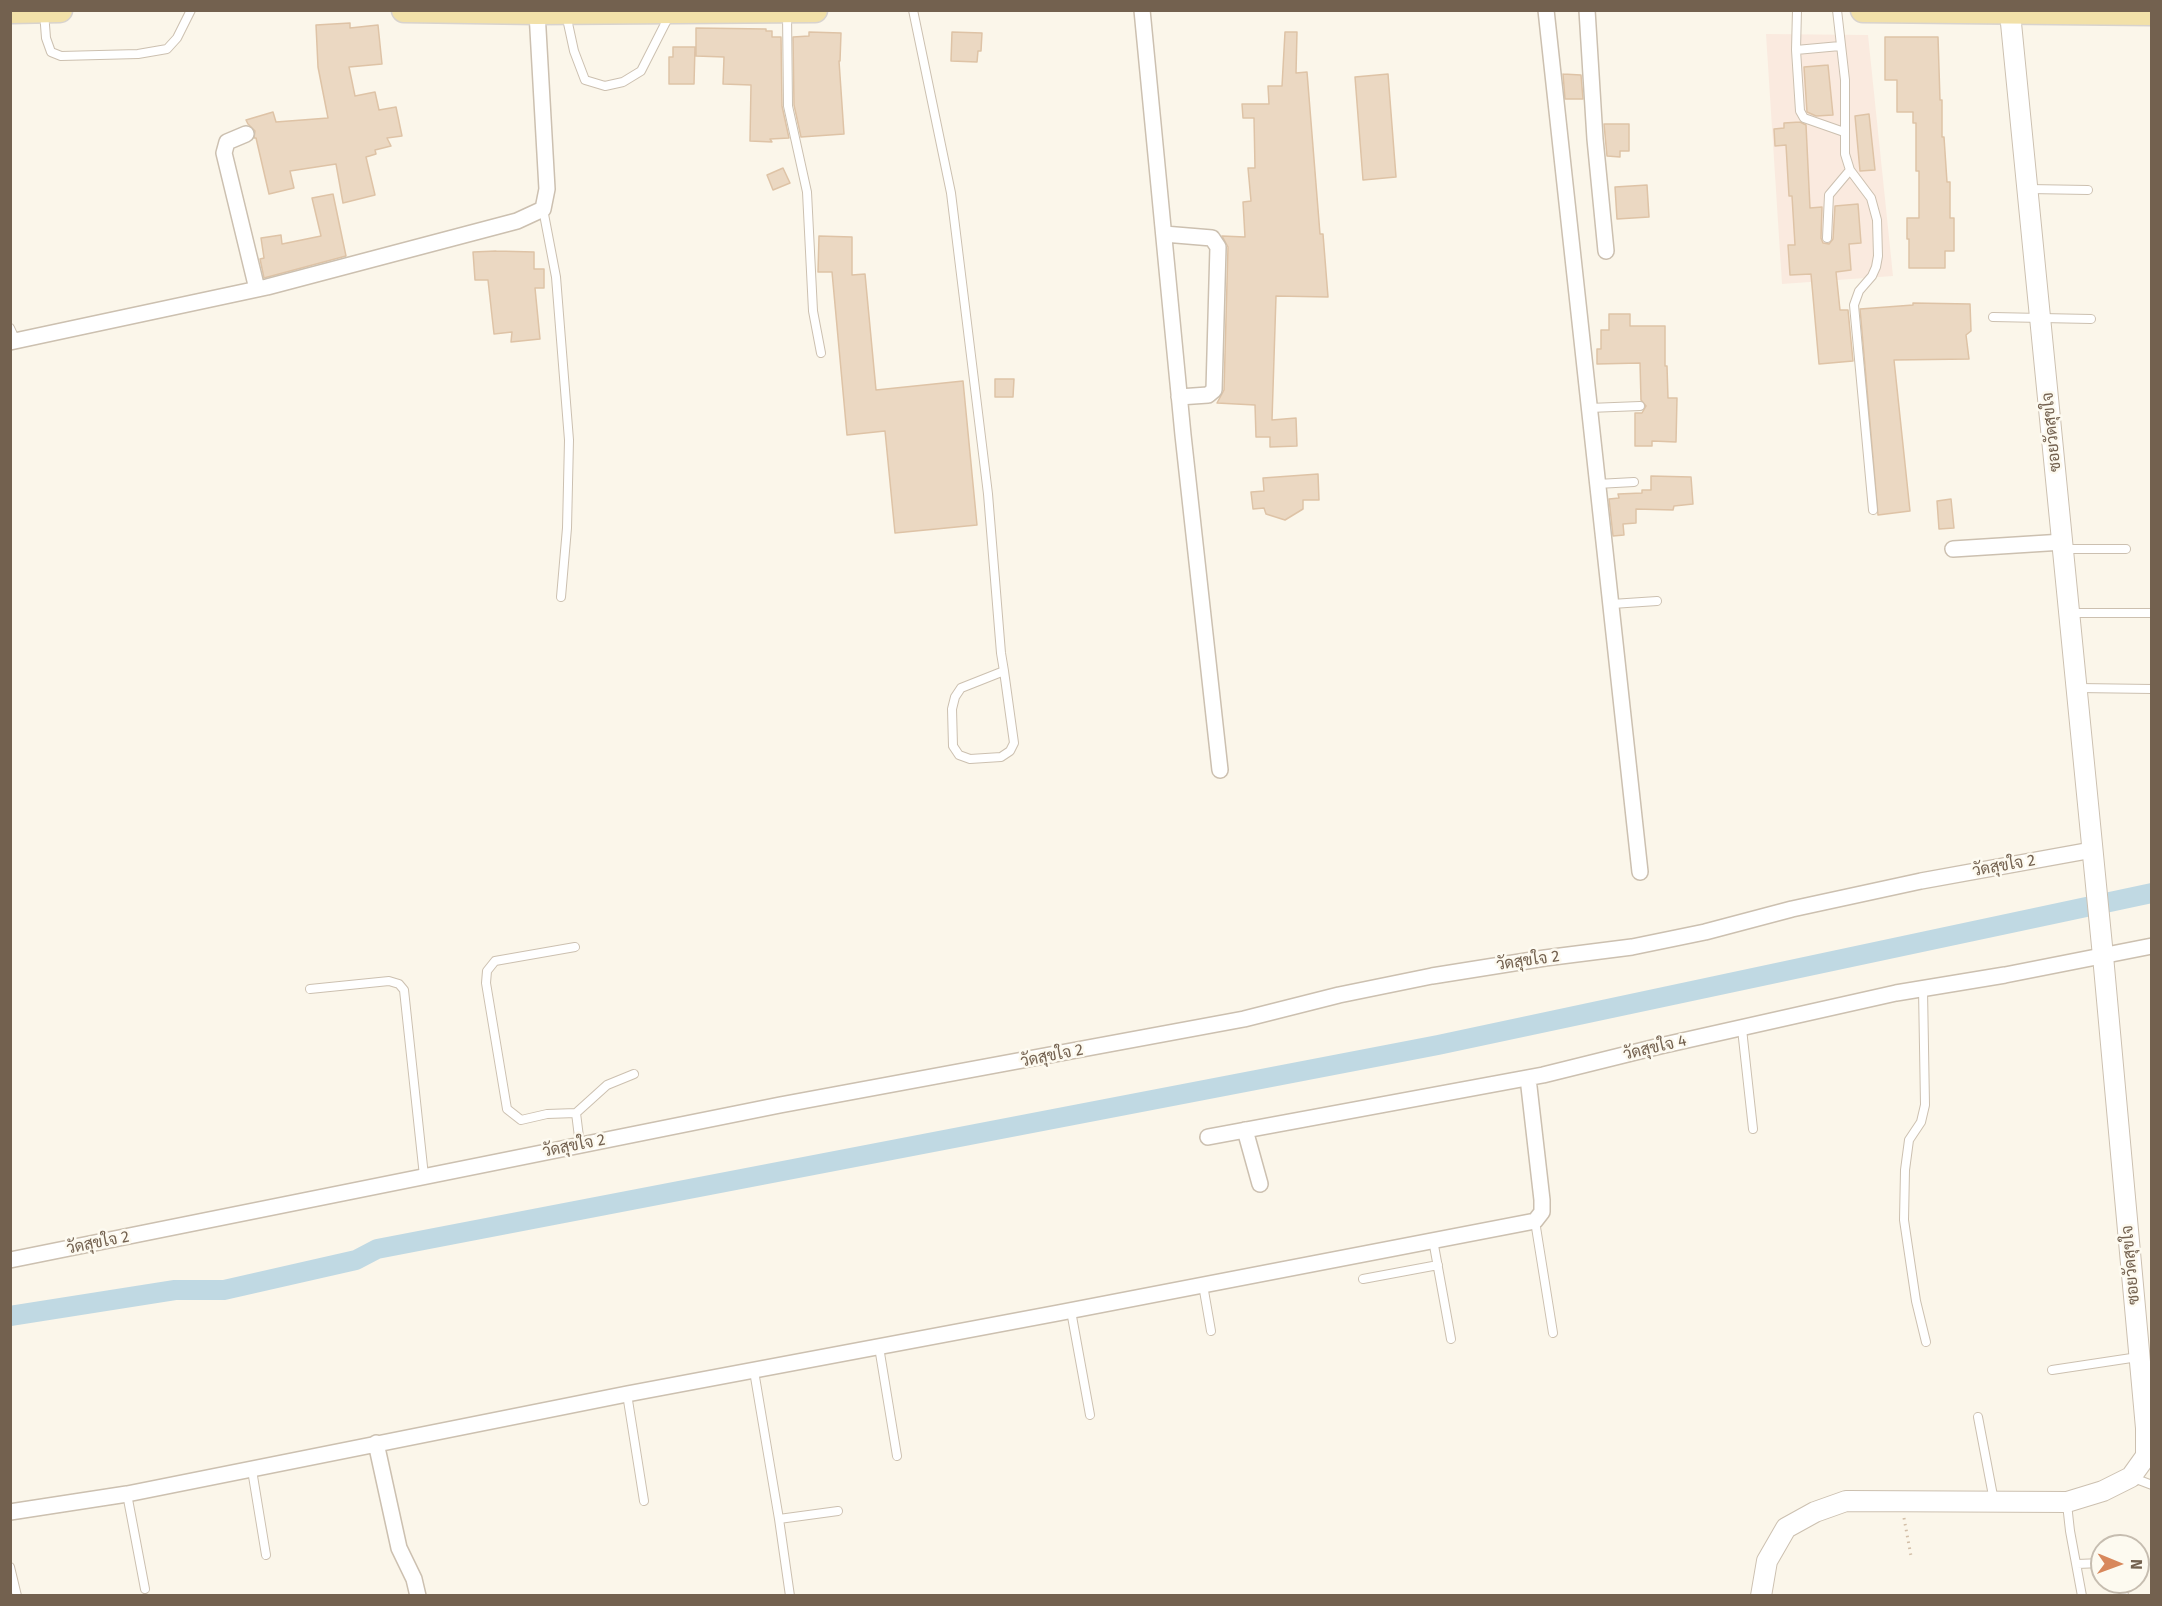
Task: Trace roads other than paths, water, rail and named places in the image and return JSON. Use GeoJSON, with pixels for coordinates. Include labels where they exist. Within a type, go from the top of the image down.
{"type":"FeatureCollection","features":[{"type":"Feature","properties":{"kind":"main road"},"geometry":{"type":"LineString","coordinates":[[10,11],[60,10]]}},
{"type":"Feature","properties":{"kind":"main road"},"geometry":{"type":"LineString","coordinates":[[404,10],[537,12],[815,10]]}},
{"type":"Feature","properties":{"kind":"main road"},"geometry":{"type":"LineString","coordinates":[[1863,10],[2151,13]]}},
{"type":"Feature","properties":{"kind":"street"},"geometry":{"type":"LineString","coordinates":[[1142,10],[1179,397],[1220,770]]}},
{"type":"Feature","properties":{"kind":"street"},"geometry":{"type":"LineString","coordinates":[[1546,10],[1640,872]]}},
{"type":"Feature","properties":{"kind":"street"},"geometry":{"type":"LineString","coordinates":[[1587,10],[1595,139],[1606,251]]}},
{"type":"Feature","properties":{"kind":"street"},"geometry":{"type":"LineString","coordinates":[[12,337],[257,289],[517,221],[543,209],[547,189],[537,12]]}},
{"type":"Feature","properties":{"kind":"street","name":"ซอยวัดสุขใจ"},"geometry":{"type":"LineString","coordinates":[[2010,13],[2095,872],[2146,1428],[2146,1456],[2132,1477]]}},
{"type":"Feature","properties":{"kind":"street"},"geometry":{"type":"LineString","coordinates":[[246,134],[227,142],[224,153],[257,289]]}},
{"type":"Feature","properties":{"kind":"street"},"geometry":{"type":"LineString","coordinates":[[1164,234],[1212,238],[1218,247],[1214,390],[1208,395],[1179,397]]}},
{"type":"Feature","properties":{"kind":"street"},"geometry":{"type":"LineString","coordinates":[[1953,549],[2063,546]]}},
{"type":"Feature","properties":{"kind":"street","name":"วัดสุขใจ 2"},"geometry":{"type":"LineString","coordinates":[[10,1260],[780,1105],[1244,1019],[1339,995],[1432,976],[1632,947],[1922,881],[2092,850]]}},
{"type":"Feature","properties":{"kind":"street","name":"วัดสุขใจ 4"},"geometry":{"type":"LineString","coordinates":[[1208,1137],[1528,1077],[1896,993],[2151,946]]}},
{"type":"Feature","properties":{"kind":"street"},"geometry":{"type":"LineString","coordinates":[[10,1512],[127,1494],[627,1394],[1535,1221],[1542,1212],[1542,1200],[1528,1077]]}},
{"type":"Feature","properties":{"kind":"street"},"geometry":{"type":"LineString","coordinates":[[1245,1130],[1260,1184]]}},
{"type":"Feature","properties":{"kind":"street"},"geometry":{"type":"LineString","coordinates":[[376,1443],[399,1548],[414,1579],[418,1596]]}},
{"type":"Feature","properties":{"kind":"street"},"geometry":{"type":"LineString","coordinates":[[1761,1596],[1767,1561],[1786,1528],[1815,1512],[1846,1501],[2067,1502],[2103,1491],[2132,1477]]}},
{"type":"Feature","properties":{"kind":"lane"},"geometry":{"type":"LineString","coordinates":[[44,11],[46,38],[51,52],[61,56],[138,54],[167,49],[177,38],[191,10]]}},
{"type":"Feature","properties":{"kind":"lane"},"geometry":{"type":"LineString","coordinates":[[913,10],[951,193],[988,494],[1014,743],[1010,751],[1001,757],[970,759],[959,755],[952,746],[952,709],[955,697],[961,688],[1005,671]]}},
{"type":"Feature","properties":{"kind":"lane"},"geometry":{"type":"LineString","coordinates":[[1797,10],[1796,50],[1800,111],[1804,118],[1844,132]]}},
{"type":"Feature","properties":{"kind":"lane"},"geometry":{"type":"LineString","coordinates":[[1837,10],[1846,101],[1845,154],[1850,170],[1871,198],[1877,220],[1876,267],[1872,276],[1859,291],[1854,305],[1873,510]]}},
{"type":"Feature","properties":{"kind":"lane"},"geometry":{"type":"LineString","coordinates":[[787,11],[788,106],[807,192],[813,311],[821,353]]}},
{"type":"Feature","properties":{"kind":"lane"},"geometry":{"type":"LineString","coordinates":[[566,12],[574,51],[585,80],[604,86],[623,82],[641,71],[671,12]]}},
{"type":"Feature","properties":{"kind":"lane"},"geometry":{"type":"LineString","coordinates":[[1796,50],[1840,46]]}},
{"type":"Feature","properties":{"kind":"lane"},"geometry":{"type":"LineString","coordinates":[[1827,237],[1829,195],[1850,170]]}},
{"type":"Feature","properties":{"kind":"lane"},"geometry":{"type":"LineString","coordinates":[[2027,189],[2088,190]]}},
{"type":"Feature","properties":{"kind":"lane"},"geometry":{"type":"LineString","coordinates":[[543,209],[555,277],[569,440],[567,528],[561,597]]}},
{"type":"Feature","properties":{"kind":"lane"},"geometry":{"type":"LineString","coordinates":[[1993,318],[2091,319]]}},
{"type":"Feature","properties":{"kind":"lane"},"geometry":{"type":"LineString","coordinates":[[1589,408],[1640,406]]}},
{"type":"Feature","properties":{"kind":"lane"},"geometry":{"type":"LineString","coordinates":[[1597,484],[1634,482]]}},
{"type":"Feature","properties":{"kind":"lane"},"geometry":{"type":"LineString","coordinates":[[2063,546],[2126,549]]}},
{"type":"Feature","properties":{"kind":"lane"},"geometry":{"type":"LineString","coordinates":[[1612,604],[1657,601]]}},
{"type":"Feature","properties":{"kind":"lane"},"geometry":{"type":"LineString","coordinates":[[2070,613],[2151,613]]}},
{"type":"Feature","properties":{"kind":"lane"},"geometry":{"type":"LineString","coordinates":[[2077,688],[2151,688]]}},
{"type":"Feature","properties":{"kind":"lane"},"geometry":{"type":"LineString","coordinates":[[575,947],[495,961],[487,971],[486,983],[507,1109],[521,1120],[547,1114],[576,1113],[607,1084],[634,1074]]}},
{"type":"Feature","properties":{"kind":"lane"},"geometry":{"type":"LineString","coordinates":[[310,989],[388,981],[399,984],[404,990],[424,1176]]}},
{"type":"Feature","properties":{"kind":"lane"},"geometry":{"type":"LineString","coordinates":[[1923,989],[1925,1106],[1921,1122],[1909,1140],[1905,1170],[1904,1220],[1916,1301],[1926,1342]]}},
{"type":"Feature","properties":{"kind":"lane"},"geometry":{"type":"LineString","coordinates":[[1742,1029],[1753,1129]]}},
{"type":"Feature","properties":{"kind":"lane"},"geometry":{"type":"LineString","coordinates":[[576,1113],[580,1145]]}},
{"type":"Feature","properties":{"kind":"lane"},"geometry":{"type":"LineString","coordinates":[[1535,1221],[1553,1334]]}},
{"type":"Feature","properties":{"kind":"lane"},"geometry":{"type":"LineString","coordinates":[[1433,1240],[1451,1339]]}},
{"type":"Feature","properties":{"kind":"lane"},"geometry":{"type":"LineString","coordinates":[[1363,1280],[1438,1265]]}},
{"type":"Feature","properties":{"kind":"lane"},"geometry":{"type":"LineString","coordinates":[[1203,1285],[1211,1331]]}},
{"type":"Feature","properties":{"kind":"lane"},"geometry":{"type":"LineString","coordinates":[[1071,1311],[1090,1415]]}},
{"type":"Feature","properties":{"kind":"lane"},"geometry":{"type":"LineString","coordinates":[[879,1347],[897,1456]]}},
{"type":"Feature","properties":{"kind":"lane"},"geometry":{"type":"LineString","coordinates":[[2052,1370],[2140,1357]]}},
{"type":"Feature","properties":{"kind":"lane"},"geometry":{"type":"LineString","coordinates":[[754,1371],[790,1596]]}},
{"type":"Feature","properties":{"kind":"lane"},"geometry":{"type":"LineString","coordinates":[[627,1394],[644,1501]]}},
{"type":"Feature","properties":{"kind":"lane"},"geometry":{"type":"LineString","coordinates":[[1978,1417],[1994,1502]]}},
{"type":"Feature","properties":{"kind":"lane"},"geometry":{"type":"LineString","coordinates":[[252,1470],[266,1555]]}},
{"type":"Feature","properties":{"kind":"lane"},"geometry":{"type":"LineString","coordinates":[[2132,1477],[2151,1485]]}},
{"type":"Feature","properties":{"kind":"lane"},"geometry":{"type":"LineString","coordinates":[[127,1494],[145,1589]]}},
{"type":"Feature","properties":{"kind":"lane"},"geometry":{"type":"LineString","coordinates":[[2067,1502],[2082,1596]]}},
{"type":"Feature","properties":{"kind":"lane"},"geometry":{"type":"LineString","coordinates":[[779,1519],[838,1511]]}},
{"type":"Feature","properties":{"kind":"lane"},"geometry":{"type":"LineString","coordinates":[[2076,1564],[2090,1563]]}},
{"type":"Feature","properties":{"kind":"lane"},"geometry":{"type":"LineString","coordinates":[[10,1567],[17,1596]]}},
{"type":"Feature","properties":{"kind":"waterway"},"geometry":{"type":"LineString","coordinates":[[10,1316],[175,1290],[224,1290],[356,1260],[377,1249],[1438,1045],[2152,893]]}}]}
